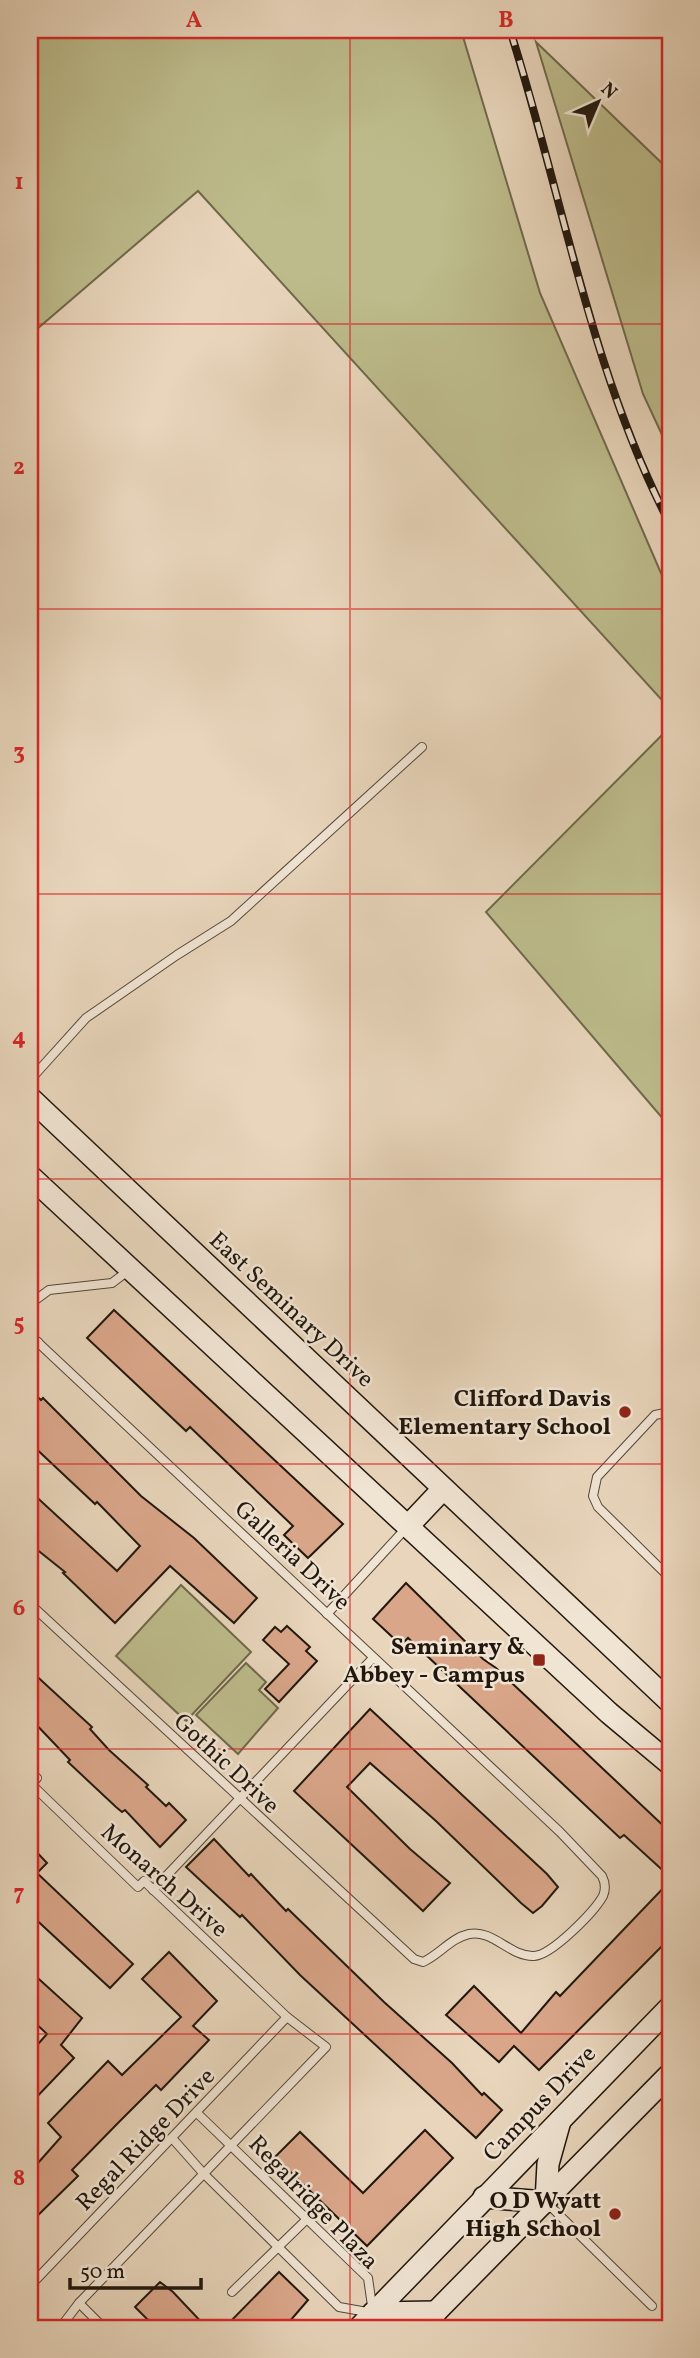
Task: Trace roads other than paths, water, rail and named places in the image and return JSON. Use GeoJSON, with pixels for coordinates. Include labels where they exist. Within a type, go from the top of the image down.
{"type":"FeatureCollection","features":[{"type":"Feature","properties":{"kind":"main road","name":"East Seminary Drive"},"geometry":{"type":"LineString","coordinates":[[30,1098],[670,1702]]}},
{"type":"Feature","properties":{"kind":"main road"},"geometry":{"type":"LineString","coordinates":[[30,1175],[130,1270],[410,1525],[609,1713],[670,1764]]}},
{"type":"Feature","properties":{"kind":"main road"},"geometry":{"type":"LineString","coordinates":[[410,1525],[443,1489]]}},
{"type":"Feature","properties":{"kind":"main road","name":"Campus Drive"},"geometry":{"type":"LineString","coordinates":[[368,2323],[484,2197],[670,2007]]}},
{"type":"Feature","properties":{"kind":"main road"},"geometry":{"type":"LineString","coordinates":[[420,2328],[670,2074]]}},
{"type":"Feature","properties":{"kind":"main road"},"geometry":{"type":"LineString","coordinates":[[546,2202],[548,2164],[561,2118]]}},
{"type":"Feature","properties":{"kind":"main road"},"geometry":{"type":"LineString","coordinates":[[484,2197],[546,2202]]}},
{"type":"Feature","properties":{"kind":"main road"},"geometry":{"type":"LineString","coordinates":[[368,2323],[436,2312]]}},
{"type":"Feature","properties":{"kind":"lane"},"geometry":{"type":"LineString","coordinates":[[30,1080],[86,1018],[231,921],[422,747]]}},
{"type":"Feature","properties":{"kind":"lane"},"geometry":{"type":"LineString","coordinates":[[30,1304],[49,1290],[112,1283],[130,1270]]}},
{"type":"Feature","properties":{"kind":"lane","name":"Galleria Drive"},"geometry":{"type":"LineString","coordinates":[[30,1335],[560,1832],[606,1883],[604,1895],[584,1920],[545,1952],[527,1955],[488,1936],[470,1934],[423,1962],[399,1949]]}},
{"type":"Feature","properties":{"kind":"lane"},"geometry":{"type":"LineString","coordinates":[[30,1350],[38,1342]]}},
{"type":"Feature","properties":{"kind":"lane"},"geometry":{"type":"LineString","coordinates":[[670,1412],[655,1415],[597,1477],[593,1496],[598,1507],[670,1578]]}},
{"type":"Feature","properties":{"kind":"lane"},"geometry":{"type":"LineString","coordinates":[[327,1614],[410,1525]]}},
{"type":"Feature","properties":{"kind":"lane","name":"Gothic Drive"},"geometry":{"type":"LineString","coordinates":[[30,1604],[399,1949]]}},
{"type":"Feature","properties":{"kind":"lane"},"geometry":{"type":"LineString","coordinates":[[153,1890],[373,1658]]}},
{"type":"Feature","properties":{"kind":"lane","name":"Monarch Drive"},"geometry":{"type":"LineString","coordinates":[[30,1772],[37,1778],[31,1784],[138,1887],[144,1881],[286,2017],[326,2047],[231,2145]]}},
{"type":"Feature","properties":{"kind":"lane","name":"Regal Ridge Drive"},"geometry":{"type":"LineString","coordinates":[[30,2286],[286,2017]]}},
{"type":"Feature","properties":{"kind":"lane","name":"Regalridge Plaza"},"geometry":{"type":"LineString","coordinates":[[172,2138],[203,2173],[339,2307],[368,2323],[368,2278],[197,2113]]}},
{"type":"Feature","properties":{"kind":"lane"},"geometry":{"type":"LineString","coordinates":[[60,2328],[79,2303],[231,2145]]}},
{"type":"Feature","properties":{"kind":"lane"},"geometry":{"type":"LineString","coordinates":[[546,2202],[652,2305]]}},
{"type":"Feature","properties":{"kind":"lane"},"geometry":{"type":"LineString","coordinates":[[232,2292],[307,2219]]}},
{"type":"Feature","properties":{"kind":"lane"},"geometry":{"type":"LineString","coordinates":[[79,2303],[104,2328]]}},
{"type":"Feature","properties":{"kind":"railway"},"geometry":{"type":"LineString","coordinates":[[510,30],[598,343],[642,466],[670,524]]}},
{"type":"Feature","properties":{"kind":"place","name":"Clifford Davis Elementary School"},"geometry":{"type":"Point","coordinates":[625,1412]}},
{"type":"Feature","properties":{"kind":"place","name":"Seminary & Abbey - Campus"},"geometry":{"type":"Point","coordinates":[539,1660]}},
{"type":"Feature","properties":{"kind":"place","name":"O D Wyatt High School"},"geometry":{"type":"Point","coordinates":[615,2214]}}]}
